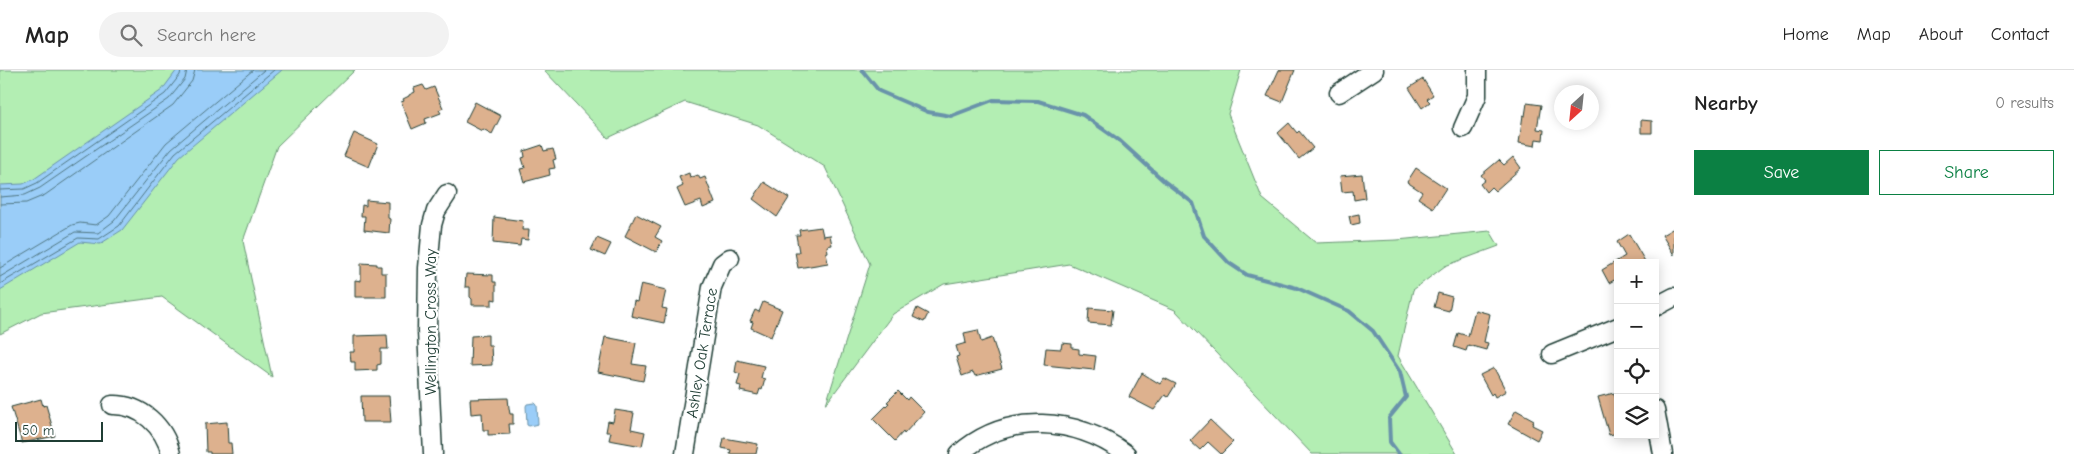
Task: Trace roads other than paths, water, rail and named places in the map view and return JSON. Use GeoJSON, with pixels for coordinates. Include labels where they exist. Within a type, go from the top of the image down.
{"type":"FeatureCollection","features":[{"type":"Feature","properties":{"kind":"street"},"geometry":{"type":"LineString","coordinates":[[1339,93],[1374,70]]}},
{"type":"Feature","properties":{"kind":"street"},"geometry":{"type":"LineString","coordinates":[[1463,128],[1477,96],[1477,70]]}},
{"type":"Feature","properties":{"kind":"street","name":"Wellington Cross Way"},"geometry":{"type":"LineString","coordinates":[[433,454],[428,331],[428,268],[432,225],[436,211],[447,194]]}},
{"type":"Feature","properties":{"kind":"street","name":"Ashley Oak Terrace"},"geometry":{"type":"LineString","coordinates":[[685,454],[712,287],[722,264],[730,258]]}},
{"type":"Feature","properties":{"kind":"street"},"geometry":{"type":"LineString","coordinates":[[1659,305],[1674,297]]}},
{"type":"Feature","properties":{"kind":"street"},"geometry":{"type":"LineString","coordinates":[[1552,354],[1614,329]]}},
{"type":"Feature","properties":{"kind":"street"},"geometry":{"type":"LineString","coordinates":[[112,405],[123,405],[146,414],[164,437],[171,454]]}},
{"type":"Feature","properties":{"kind":"street"},"geometry":{"type":"LineString","coordinates":[[959,454],[984,436],[998,430],[1025,424],[1046,424],[1085,432],[1104,439],[1126,454]]}},
{"type":"Feature","properties":{"kind":"street"},"geometry":{"type":"LineString","coordinates":[[1659,432],[1663,454]]}},
{"type":"Feature","properties":{"kind":"water"},"geometry":{"type":"Polygon","coordinates":[[[177,70],[282,70],[179,157],[122,230],[100,244],[80,242],[0,290],[0,185],[23,184],[34,179],[162,90],[177,70]]]}},
{"type":"Feature","properties":{"kind":"water"},"geometry":{"type":"Polygon","coordinates":[[[535,403],[537,405],[538,424],[529,426],[527,425],[526,406],[527,404],[535,403]]]}},
{"type":"Feature","properties":{"kind":"waterway"},"geometry":{"type":"LineString","coordinates":[[862,70],[879,91],[928,112],[951,116],[993,100],[1038,101],[1083,115],[1120,141],[1164,181],[1193,203],[1204,236],[1229,263],[1247,275],[1297,288],[1349,311],[1373,331],[1400,372],[1406,397],[1389,418],[1390,442],[1399,454]]}}]}
